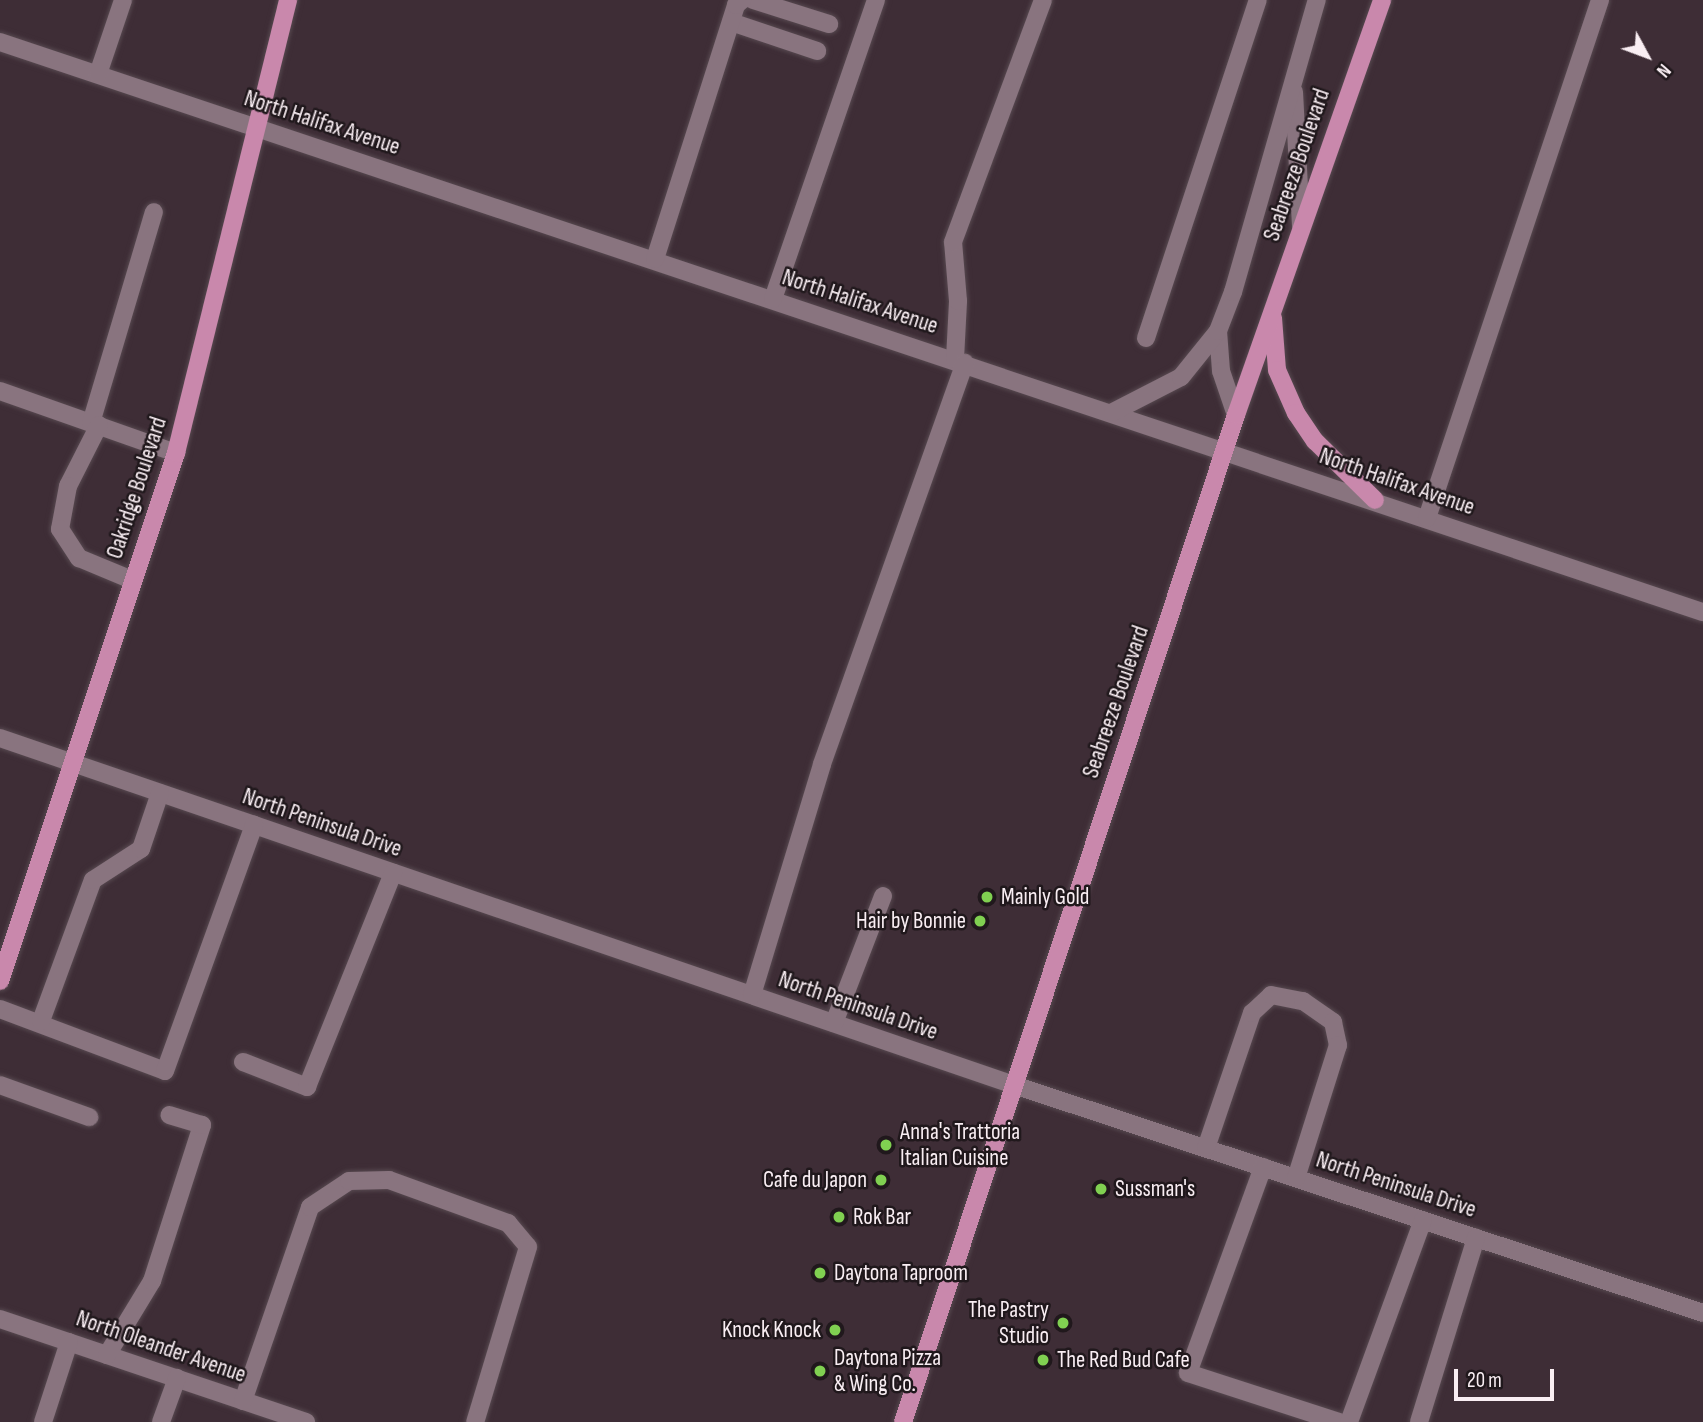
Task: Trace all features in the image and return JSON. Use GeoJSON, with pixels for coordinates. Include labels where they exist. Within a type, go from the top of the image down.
{"type":"FeatureCollection","features":[{"type":"Feature","properties":{"kind":"main road","name":"Oakridge Boulevard"},"geometry":{"type":"LineString","coordinates":[[0,981],[176,453],[288,0]]}},
{"type":"Feature","properties":{"kind":"main road","name":"Seabreeze Boulevard"},"geometry":{"type":"LineString","coordinates":[[902,1422],[1236,415],[1382,0]]}},
{"type":"Feature","properties":{"kind":"main road"},"geometry":{"type":"LineString","coordinates":[[1273,310],[1276,370],[1296,413],[1315,441],[1375,500]]}},
{"type":"Feature","properties":{"kind":"street"},"geometry":{"type":"LineString","coordinates":[[98,74],[122,0]]}},
{"type":"Feature","properties":{"kind":"street"},"geometry":{"type":"LineString","coordinates":[[654,259],[731,22],[742,0]]}},
{"type":"Feature","properties":{"kind":"street"},"geometry":{"type":"LineString","coordinates":[[753,0],[829,24]]}},
{"type":"Feature","properties":{"kind":"street"},"geometry":{"type":"LineString","coordinates":[[773,299],[876,0]]}},
{"type":"Feature","properties":{"kind":"street"},"geometry":{"type":"LineString","coordinates":[[752,995],[822,764],[960,361],[954,242],[1043,0]]}},
{"type":"Feature","properties":{"kind":"street"},"geometry":{"type":"LineString","coordinates":[[1146,338],[1258,0]]}},
{"type":"Feature","properties":{"kind":"street"},"geometry":{"type":"LineString","coordinates":[[1113,412],[1181,377],[1218,331],[1233,292],[1317,0]]}},
{"type":"Feature","properties":{"kind":"street"},"geometry":{"type":"LineString","coordinates":[[1427,518],[1600,0]]}},
{"type":"Feature","properties":{"kind":"street"},"geometry":{"type":"LineString","coordinates":[[731,22],[817,51]]}},
{"type":"Feature","properties":{"kind":"street","name":"North Halifax Avenue"},"geometry":{"type":"LineString","coordinates":[[0,42],[1113,412],[1703,612]]}},
{"type":"Feature","properties":{"kind":"street"},"geometry":{"type":"LineString","coordinates":[[1293,78],[1301,226]]}},
{"type":"Feature","properties":{"kind":"street"},"geometry":{"type":"LineString","coordinates":[[132,580],[79,558],[60,529],[68,486],[95,424],[154,212]]}},
{"type":"Feature","properties":{"kind":"street"},"geometry":{"type":"LineString","coordinates":[[1218,331],[1221,371],[1236,415]]}},
{"type":"Feature","properties":{"kind":"street"},"geometry":{"type":"LineString","coordinates":[[0,391],[176,453]]}},
{"type":"Feature","properties":{"kind":"street","name":"North Peninsula Drive"},"geometry":{"type":"LineString","coordinates":[[0,738],[1014,1085],[1703,1313]]}},
{"type":"Feature","properties":{"kind":"street"},"geometry":{"type":"LineString","coordinates":[[41,1021],[93,880],[141,849],[160,793]]}},
{"type":"Feature","properties":{"kind":"street"},"geometry":{"type":"LineString","coordinates":[[0,1009],[41,1021],[63,1037],[165,1071],[254,825]]}},
{"type":"Feature","properties":{"kind":"street"},"geometry":{"type":"LineString","coordinates":[[243,1062],[307,1087],[393,873]]}},
{"type":"Feature","properties":{"kind":"street"},"geometry":{"type":"LineString","coordinates":[[834,1023],[883,897]]}},
{"type":"Feature","properties":{"kind":"street"},"geometry":{"type":"LineString","coordinates":[[1206,1148],[1252,1013],[1271,995],[1303,1001],[1333,1022],[1338,1045],[1296,1178]]}},
{"type":"Feature","properties":{"kind":"street"},"geometry":{"type":"LineString","coordinates":[[0,1085],[89,1117]]}},
{"type":"Feature","properties":{"kind":"street"},"geometry":{"type":"LineString","coordinates":[[107,1355],[152,1281],[202,1125],[170,1115]]}},
{"type":"Feature","properties":{"kind":"street"},"geometry":{"type":"LineString","coordinates":[[1263,1167],[1188,1373],[1339,1422]]}},
{"type":"Feature","properties":{"kind":"street"},"geometry":{"type":"LineString","coordinates":[[243,1401],[310,1207],[349,1181],[389,1180],[508,1223],[528,1247],[475,1422]]}},
{"type":"Feature","properties":{"kind":"street"},"geometry":{"type":"LineString","coordinates":[[1349,1422],[1423,1220]]}},
{"type":"Feature","properties":{"kind":"street"},"geometry":{"type":"LineString","coordinates":[[1419,1422],[1476,1238]]}},
{"type":"Feature","properties":{"kind":"street","name":"North Oleander Avenue"},"geometry":{"type":"LineString","coordinates":[[0,1319],[306,1422]]}},
{"type":"Feature","properties":{"kind":"street"},"geometry":{"type":"LineString","coordinates":[[43,1422],[69,1342]]}},
{"type":"Feature","properties":{"kind":"street"},"geometry":{"type":"LineString","coordinates":[[161,1422],[177,1378]]}},
{"type":"Feature","properties":{"kind":"place","name":"Mainly Gold"},"geometry":{"type":"Point","coordinates":[987,897]}},
{"type":"Feature","properties":{"kind":"place","name":"Hair by Bonnie"},"geometry":{"type":"Point","coordinates":[980,921]}},
{"type":"Feature","properties":{"kind":"place","name":"Anna's Trattoria Italian Cuisine"},"geometry":{"type":"Point","coordinates":[886,1145]}},
{"type":"Feature","properties":{"kind":"place","name":"Cafe du Japon"},"geometry":{"type":"Point","coordinates":[881,1180]}},
{"type":"Feature","properties":{"kind":"place","name":"Sussman's"},"geometry":{"type":"Point","coordinates":[1101,1189]}},
{"type":"Feature","properties":{"kind":"place","name":"Rok Bar"},"geometry":{"type":"Point","coordinates":[839,1217]}},
{"type":"Feature","properties":{"kind":"place","name":"Daytona Taproom"},"geometry":{"type":"Point","coordinates":[820,1273]}},
{"type":"Feature","properties":{"kind":"place","name":"The Pastry Studio"},"geometry":{"type":"Point","coordinates":[1063,1323]}},
{"type":"Feature","properties":{"kind":"place","name":"Knock Knock"},"geometry":{"type":"Point","coordinates":[835,1330]}},
{"type":"Feature","properties":{"kind":"place","name":"The Red Bud Cafe"},"geometry":{"type":"Point","coordinates":[1043,1360]}},
{"type":"Feature","properties":{"kind":"place","name":"Daytona Pizza & Wing Co."},"geometry":{"type":"Point","coordinates":[820,1371]}}]}
